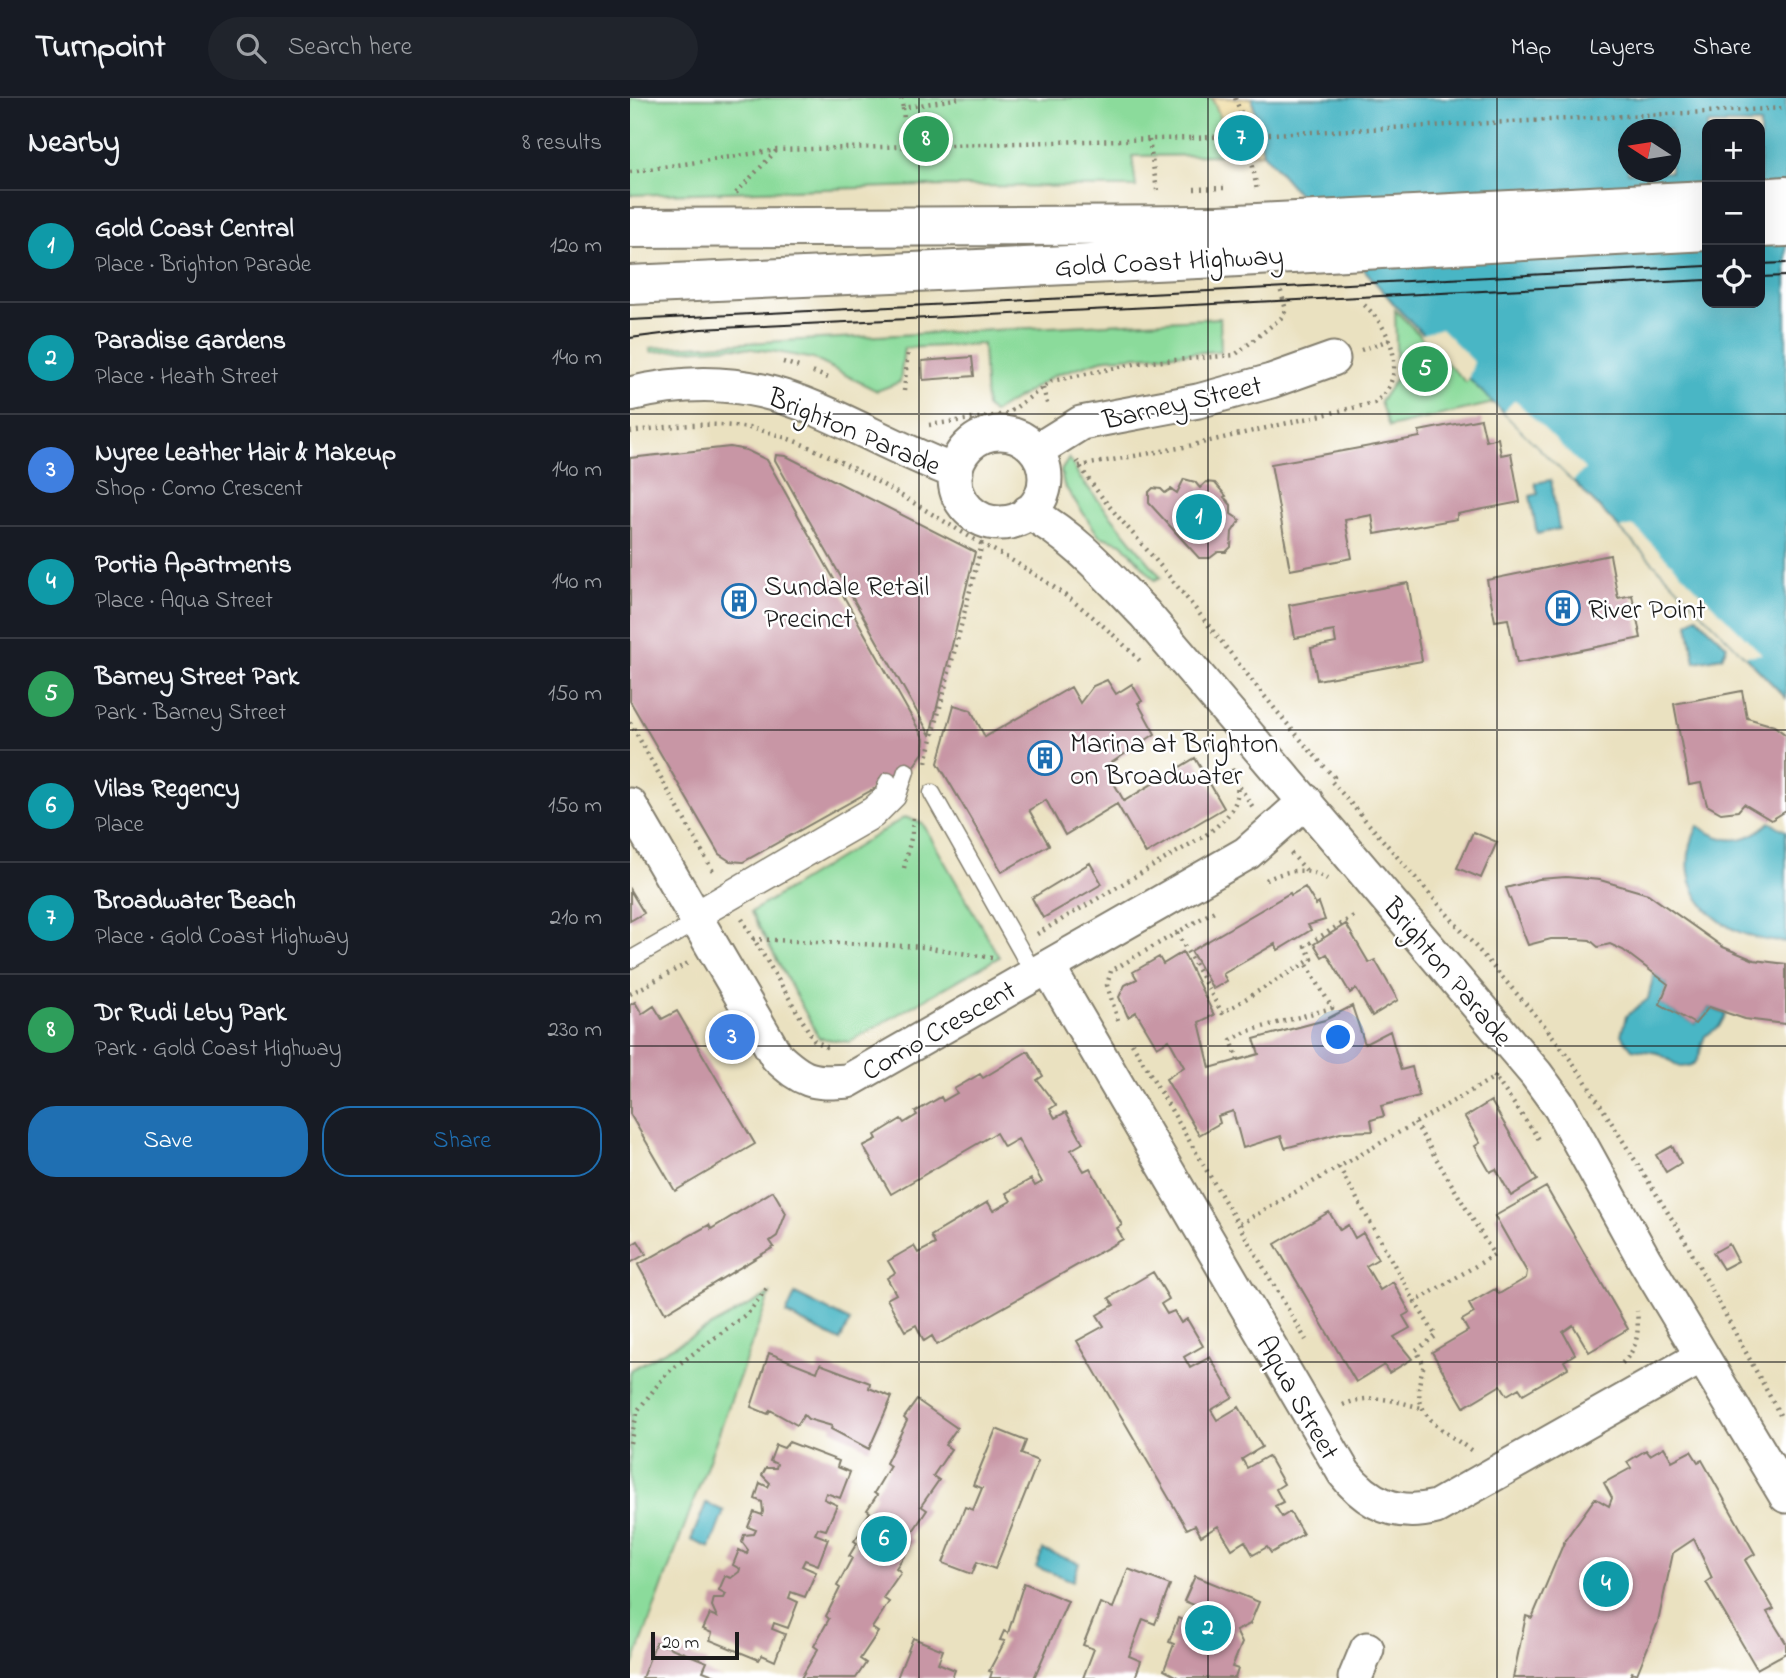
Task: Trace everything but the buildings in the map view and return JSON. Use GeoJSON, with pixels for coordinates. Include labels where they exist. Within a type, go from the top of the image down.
{"type":"FeatureCollection","features":[{"type":"Feature","properties":{"kind":"highway"},"geometry":{"type":"LineString","coordinates":[[1765,198],[1786,196]]}},
{"type":"Feature","properties":{"kind":"highway","name":"Gold Coast Highway"},"geometry":{"type":"LineString","coordinates":[[630,285],[1220,242],[1702,200]]}},
{"type":"Feature","properties":{"kind":"highway","name":"Gold Coast Highway"},"geometry":{"type":"LineString","coordinates":[[630,228],[703,227],[1220,242],[1702,231]]}},
{"type":"Feature","properties":{"kind":"highway"},"geometry":{"type":"LineString","coordinates":[[1765,228],[1786,227]]}},
{"type":"Feature","properties":{"kind":"street","name":"Barney Street"},"geometry":{"type":"LineString","coordinates":[[1036,451],[1081,423],[1198,401],[1271,382],[1333,359]]}},
{"type":"Feature","properties":{"kind":"street","name":"Brighton Parade"},"geometry":{"type":"LineString","coordinates":[[630,394],[684,384],[719,383],[761,389],[805,403],[956,472]]}},
{"type":"Feature","properties":{"kind":"street"},"geometry":{"type":"LineString","coordinates":[[989,434],[1014,435],[1036,451],[1042,463],[1043,490],[1028,512],[1007,522],[996,522],[974,514],[959,496],[956,472],[966,448],[989,434]]}},
{"type":"Feature","properties":{"kind":"street","name":"Brighton Parade"},"geometry":{"type":"LineString","coordinates":[[1028,512],[1044,520],[1093,560],[1145,614],[1536,1073],[1560,1107],[1701,1357],[1786,1496]]}},
{"type":"Feature","properties":{"kind":"street","name":"Como Crescent"},"geometry":{"type":"LineString","coordinates":[[630,805],[777,1057],[798,1076],[819,1084],[848,1081],[1247,853],[1306,802]]}},
{"type":"Feature","properties":{"kind":"street","name":"Aqua Street"},"geometry":{"type":"LineString","coordinates":[[1041,971],[1344,1473],[1368,1498],[1401,1511],[1417,1512],[1436,1507],[1701,1357]]}},
{"type":"Feature","properties":{"kind":"lane"},"geometry":{"type":"LineString","coordinates":[[729,897],[876,819],[897,798],[906,771]]}},
{"type":"Feature","properties":{"kind":"lane"},"geometry":{"type":"LineString","coordinates":[[630,960],[870,806],[883,794],[888,781]]}},
{"type":"Feature","properties":{"kind":"lane"},"geometry":{"type":"LineString","coordinates":[[932,793],[1017,945],[1041,971]]}},
{"type":"Feature","properties":{"kind":"path"},"geometry":{"type":"LineString","coordinates":[[901,98],[906,145]]}},
{"type":"Feature","properties":{"kind":"path"},"geometry":{"type":"LineString","coordinates":[[903,108],[960,98]]}},
{"type":"Feature","properties":{"kind":"path"},"geometry":{"type":"LineString","coordinates":[[1235,98],[1246,125],[1258,201]]}},
{"type":"Feature","properties":{"kind":"path"},"geometry":{"type":"LineString","coordinates":[[630,172],[776,150],[1149,140],[1786,108]]}},
{"type":"Feature","properties":{"kind":"path"},"geometry":{"type":"LineString","coordinates":[[1149,140],[1155,190],[1167,190]]}},
{"type":"Feature","properties":{"kind":"path"},"geometry":{"type":"LineString","coordinates":[[703,227],[776,150]]}},
{"type":"Feature","properties":{"kind":"path"},"geometry":{"type":"LineString","coordinates":[[1191,189],[1236,188]]}},
{"type":"Feature","properties":{"kind":"path"},"geometry":{"type":"LineString","coordinates":[[920,426],[1007,414],[1052,382],[1063,379],[1139,363],[1236,355],[1281,318],[1286,310],[1279,286]]}},
{"type":"Feature","properties":{"kind":"path"},"geometry":{"type":"LineString","coordinates":[[904,391],[908,351]]}},
{"type":"Feature","properties":{"kind":"path"},"geometry":{"type":"LineString","coordinates":[[779,361],[834,380]]}},
{"type":"Feature","properties":{"kind":"path"},"geometry":{"type":"LineString","coordinates":[[630,432],[664,426],[718,425],[764,431],[835,460],[1055,586],[1108,627],[1146,667]]}},
{"type":"Feature","properties":{"kind":"path"},"geometry":{"type":"LineString","coordinates":[[924,771],[982,544]]}},
{"type":"Feature","properties":{"kind":"path"},"geometry":{"type":"LineString","coordinates":[[630,722],[753,939],[814,1040],[821,1046],[838,1049]]}},
{"type":"Feature","properties":{"kind":"path"},"geometry":{"type":"LineString","coordinates":[[985,965],[992,958],[1206,835],[1231,815],[1236,796],[1236,780],[1233,768],[1224,758]]}},
{"type":"Feature","properties":{"kind":"path"},"geometry":{"type":"LineString","coordinates":[[904,868],[912,835],[910,825],[914,811]]}},
{"type":"Feature","properties":{"kind":"path"},"geometry":{"type":"LineString","coordinates":[[1257,886],[1293,870],[1311,871],[1325,877],[1333,887]]}},
{"type":"Feature","properties":{"kind":"path"},"geometry":{"type":"LineString","coordinates":[[1349,905],[1365,925]]}},
{"type":"Feature","properties":{"kind":"path"},"geometry":{"type":"LineString","coordinates":[[1122,1026],[1109,998],[1107,985],[1111,971],[1223,906]]}},
{"type":"Feature","properties":{"kind":"path"},"geometry":{"type":"LineString","coordinates":[[1177,933],[1222,1013],[1312,959],[1305,946],[1357,914]]}},
{"type":"Feature","properties":{"kind":"path"},"geometry":{"type":"LineString","coordinates":[[753,939],[924,947],[992,958]]}},
{"type":"Feature","properties":{"kind":"path"},"geometry":{"type":"LineString","coordinates":[[1238,1060],[1231,1040],[1248,1031],[1332,1008],[1306,963]]}},
{"type":"Feature","properties":{"kind":"path"},"geometry":{"type":"LineString","coordinates":[[1128,1036],[1240,1224],[1308,1345]]}},
{"type":"Feature","properties":{"kind":"path"},"geometry":{"type":"LineString","coordinates":[[1486,1067],[1545,1150]]}},
{"type":"Feature","properties":{"kind":"path"},"geometry":{"type":"LineString","coordinates":[[1240,1224],[1495,1077]]}},
{"type":"Feature","properties":{"kind":"path"},"geometry":{"type":"LineString","coordinates":[[1415,1123],[1494,1255],[1415,1302]]}},
{"type":"Feature","properties":{"kind":"path"},"geometry":{"type":"LineString","coordinates":[[1339,1167],[1436,1336],[1416,1350],[1424,1365],[1417,1385],[1421,1408],[1434,1425],[1472,1451]]}},
{"type":"Feature","properties":{"kind":"path"},"geometry":{"type":"LineString","coordinates":[[630,1443],[638,1410],[667,1373],[748,1313],[767,1288]]}},
{"type":"Feature","properties":{"kind":"path"},"geometry":{"type":"LineString","coordinates":[[1615,1368],[1632,1353],[1637,1342],[1637,1311],[1630,1300]]}},
{"type":"Feature","properties":{"kind":"path"},"geometry":{"type":"LineString","coordinates":[[1336,1393],[1349,1417]]}},
{"type":"Feature","properties":{"kind":"path"},"geometry":{"type":"LineString","coordinates":[[1343,1405],[1357,1398],[1373,1397],[1421,1408]]}},
{"type":"Feature","properties":{"kind":"path"},"geometry":{"type":"LineString","coordinates":[[1460,1457],[1484,1444]]}},
{"type":"Feature","properties":{"kind":"green space"},"geometry":{"type":"Polygon","coordinates":[[[630,98],[1212,98],[1223,123],[1222,155],[1132,156],[1136,187],[924,186],[630,195],[630,98]]]}},
{"type":"Feature","properties":{"kind":"green space"},"geometry":{"type":"Polygon","coordinates":[[[1395,310],[1466,382],[1468,378],[1494,403],[1389,427],[1380,402],[1397,377],[1395,310]]]}},
{"type":"Feature","properties":{"kind":"green space"},"geometry":{"type":"Polygon","coordinates":[[[1220,318],[1221,351],[1107,358],[1055,375],[993,413],[986,407],[983,344],[904,348],[900,382],[877,391],[814,359],[735,347],[651,352],[650,348],[1220,318]]]}},
{"type":"Feature","properties":{"kind":"green space"},"geometry":{"type":"Polygon","coordinates":[[[1069,458],[1080,478],[1161,577],[1155,580],[1122,543],[1099,536],[1064,485],[1061,471],[1069,458]]]}},
{"type":"Feature","properties":{"kind":"green space"},"geometry":{"type":"Polygon","coordinates":[[[905,817],[923,824],[999,957],[849,1042],[819,1038],[751,912],[905,817]]]}},
{"type":"Feature","properties":{"kind":"green space"},"geometry":{"type":"Polygon","coordinates":[[[770,1294],[630,1674],[630,1370],[770,1294]]]}},
{"type":"Feature","properties":{"kind":"sand"},"geometry":{"type":"Polygon","coordinates":[[[1212,98],[1252,98],[1263,153],[1222,155],[1223,123],[1212,98]]]}},
{"type":"Feature","properties":{"kind":"water"},"geometry":{"type":"Polygon","coordinates":[[[1252,98],[1786,98],[1786,698],[1580,488],[1401,312],[1263,153],[1252,98]]]}},
{"type":"Feature","properties":{"kind":"water"},"geometry":{"type":"Polygon","coordinates":[[[1551,480],[1559,529],[1537,534],[1530,496],[1538,494],[1535,483],[1551,480]]]}},
{"type":"Feature","properties":{"kind":"water"},"geometry":{"type":"Polygon","coordinates":[[[1696,616],[1727,646],[1722,657],[1695,662],[1688,623],[1696,616]]]}},
{"type":"Feature","properties":{"kind":"water"},"geometry":{"type":"Polygon","coordinates":[[[1770,822],[1786,831],[1786,942],[1741,933],[1721,922],[1706,908],[1694,891],[1689,871],[1690,850],[1698,826],[1717,836],[1735,839],[1752,835],[1770,822]]]}},
{"type":"Feature","properties":{"kind":"water"},"geometry":{"type":"Polygon","coordinates":[[[1654,973],[1668,984],[1661,1004],[1695,1024],[1709,1007],[1726,1014],[1719,1027],[1705,1036],[1693,1064],[1680,1067],[1658,1053],[1632,1049],[1621,1035],[1626,1016],[1648,999],[1654,973]]]}},
{"type":"Feature","properties":{"kind":"water"},"geometry":{"type":"Polygon","coordinates":[[[795,1294],[850,1321],[840,1341],[786,1314],[795,1294]]]}},
{"type":"Feature","properties":{"kind":"water"},"geometry":{"type":"Polygon","coordinates":[[[706,1503],[724,1511],[710,1548],[691,1540],[706,1503]]]}},
{"type":"Feature","properties":{"kind":"water"},"geometry":{"type":"Polygon","coordinates":[[[1043,1550],[1079,1563],[1073,1581],[1036,1567],[1043,1550]]]}},
{"type":"Feature","properties":{"kind":"pier"},"geometry":{"type":"Polygon","coordinates":[[[1441,328],[1474,362],[1467,382],[1420,335],[1441,328]]]}},
{"type":"Feature","properties":{"kind":"pier"},"geometry":{"type":"Polygon","coordinates":[[[1515,400],[1585,469],[1573,481],[1503,412],[1515,400]]]}},
{"type":"Feature","properties":{"kind":"pier"},"geometry":{"type":"Polygon","coordinates":[[[1634,526],[1762,654],[1745,656],[1620,528],[1634,526]]]}},
{"type":"Feature","properties":{"kind":"tram line"},"geometry":{"type":"LineString","coordinates":[[1765,264],[1786,263]]}},
{"type":"Feature","properties":{"kind":"tram line"},"geometry":{"type":"LineString","coordinates":[[630,320],[1702,266]]}},
{"type":"Feature","properties":{"kind":"tram line"},"geometry":{"type":"LineString","coordinates":[[1765,277],[1786,276]]}},
{"type":"Feature","properties":{"kind":"tram line"},"geometry":{"type":"LineString","coordinates":[[630,338],[701,329],[1702,280]]}},
{"type":"Feature","properties":{"kind":"place","name":"Broadwater Beach"},"geometry":{"type":"Point","coordinates":[1241,138]}},
{"type":"Feature","properties":{"kind":"place","name":"Dr Rudi Leby Park"},"geometry":{"type":"Point","coordinates":[926,139]}},
{"type":"Feature","properties":{"kind":"place","name":"Barney Street Park"},"geometry":{"type":"Point","coordinates":[1425,369]}},
{"type":"Feature","properties":{"kind":"place","name":"Gold Coast Central"},"geometry":{"type":"Point","coordinates":[1199,517]}},
{"type":"Feature","properties":{"kind":"place","name":"Sundale Retail Precinct"},"geometry":{"type":"Point","coordinates":[739,601]}},
{"type":"Feature","properties":{"kind":"place","name":"River Point"},"geometry":{"type":"Point","coordinates":[1563,608]}},
{"type":"Feature","properties":{"kind":"place","name":"Marina at Brighton on Broadwater"},"geometry":{"type":"Point","coordinates":[1045,758]}},
{"type":"Feature","properties":{"kind":"place","name":"Nyree Leather Hair & Makeup"},"geometry":{"type":"Point","coordinates":[732,1037]}},
{"type":"Feature","properties":{"kind":"place","name":"Vilas Regency"},"geometry":{"type":"Point","coordinates":[884,1539]}},
{"type":"Feature","properties":{"kind":"place","name":"Portia Apartments"},"geometry":{"type":"Point","coordinates":[1606,1584]}},
{"type":"Feature","properties":{"kind":"place","name":"Paradise Gardens"},"geometry":{"type":"Point","coordinates":[1208,1628]}}]}
